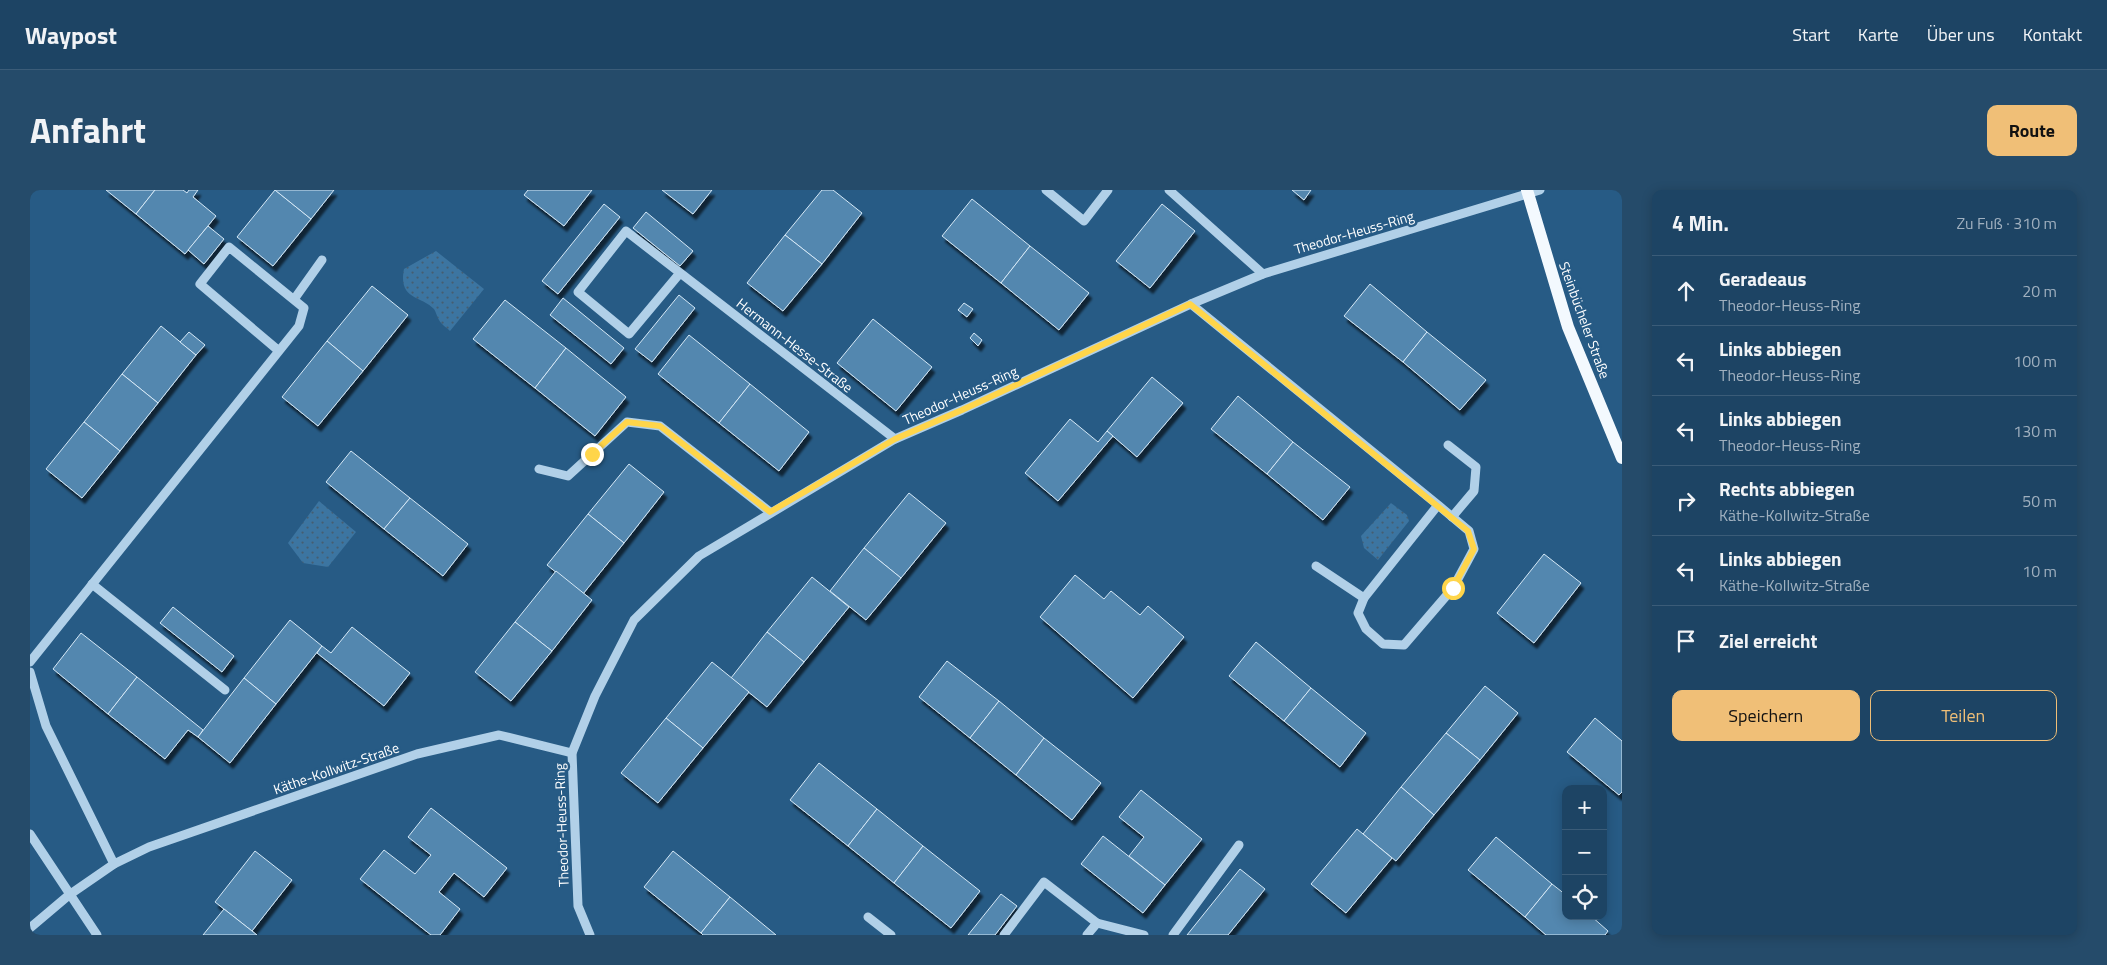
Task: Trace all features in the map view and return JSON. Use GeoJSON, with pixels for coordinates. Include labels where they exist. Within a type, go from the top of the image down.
{"type":"FeatureCollection","features":[{"type":"Feature","properties":{"kind":"main road","name":"Steinbücheler Straße"},"geometry":{"type":"LineString","coordinates":[[1532,191],[1568,327],[1622,458]]}},
{"type":"Feature","properties":{"kind":"street"},"geometry":{"type":"LineString","coordinates":[[1046,190],[1084,221],[1108,190]]}},
{"type":"Feature","properties":{"kind":"street"},"geometry":{"type":"LineString","coordinates":[[1169,190],[1263,274]]}},
{"type":"Feature","properties":{"kind":"street","name":"Theodor-Heuss-Ring"},"geometry":{"type":"LineString","coordinates":[[590,935],[578,906],[572,753],[595,696],[634,620],[699,556],[895,439],[962,410],[1190,304],[1263,274],[1532,191]]}},
{"type":"Feature","properties":{"kind":"street","name":"Hermann-Hesse-Straße"},"geometry":{"type":"LineString","coordinates":[[680,273],[629,334],[578,292],[626,231],[895,439]]}},
{"type":"Feature","properties":{"kind":"street"},"geometry":{"type":"LineString","coordinates":[[30,662],[92,584],[279,351],[299,326],[304,308],[295,298],[230,247],[200,284],[279,351]]}},
{"type":"Feature","properties":{"kind":"street"},"geometry":{"type":"LineString","coordinates":[[295,298],[322,260]]}},
{"type":"Feature","properties":{"kind":"street"},"geometry":{"type":"LineString","coordinates":[[1190,304],[1452,517],[1468,531],[1474,549],[1453,588],[1404,645],[1383,644],[1366,629],[1358,613],[1364,598],[1438,506]]}},
{"type":"Feature","properties":{"kind":"street"},"geometry":{"type":"LineString","coordinates":[[539,469],[568,476],[627,422],[660,426],[770,512]]}},
{"type":"Feature","properties":{"kind":"street"},"geometry":{"type":"LineString","coordinates":[[1448,445],[1476,467],[1474,491],[1452,517]]}},
{"type":"Feature","properties":{"kind":"street"},"geometry":{"type":"LineString","coordinates":[[1316,566],[1364,598]]}},
{"type":"Feature","properties":{"kind":"street"},"geometry":{"type":"LineString","coordinates":[[92,584],[225,690]]}},
{"type":"Feature","properties":{"kind":"street"},"geometry":{"type":"LineString","coordinates":[[30,672],[46,726],[114,864]]}},
{"type":"Feature","properties":{"kind":"street","name":"Käthe-Kollwitz-Straße"},"geometry":{"type":"LineString","coordinates":[[30,928],[69,895],[114,864],[149,847],[417,754],[499,735],[572,753]]}},
{"type":"Feature","properties":{"kind":"street"},"geometry":{"type":"LineString","coordinates":[[30,834],[97,935]]}},
{"type":"Feature","properties":{"kind":"street"},"geometry":{"type":"LineString","coordinates":[[1173,935],[1239,845]]}},
{"type":"Feature","properties":{"kind":"street"},"geometry":{"type":"LineString","coordinates":[[1004,935],[1044,882],[1097,923],[1144,935]]}},
{"type":"Feature","properties":{"kind":"street"},"geometry":{"type":"LineString","coordinates":[[868,917],[891,935]]}},
{"type":"Feature","properties":{"kind":"street"},"geometry":{"type":"LineString","coordinates":[[1087,935],[1097,923]]}},
{"type":"Feature","properties":{"kind":"shaded area"},"geometry":{"type":"Polygon","coordinates":[[[436,251],[484,289],[450,331],[440,321],[434,309],[407,292],[404,286],[404,269],[436,251]]]}},
{"type":"Feature","properties":{"kind":"shaded area"},"geometry":{"type":"Polygon","coordinates":[[[319,501],[356,532],[328,567],[303,563],[288,543],[319,501]]]}},
{"type":"Feature","properties":{"kind":"shaded area"},"geometry":{"type":"Polygon","coordinates":[[[1391,503],[1407,515],[1409,521],[1378,560],[1364,548],[1361,536],[1391,503]]]}},
{"type":"Feature","properties":{"kind":"building"},"geometry":{"type":"Polygon","coordinates":[[[106,190],[155,190],[136,214],[106,190]]]}},
{"type":"Feature","properties":{"kind":"building"},"geometry":{"type":"Polygon","coordinates":[[[155,190],[183,190],[187,193],[189,190],[198,190],[193,197],[216,216],[185,254],[136,214],[155,190]]]}},
{"type":"Feature","properties":{"kind":"building"},"geometry":{"type":"Polygon","coordinates":[[[275,190],[311,219],[273,266],[237,237],[275,190]]]}},
{"type":"Feature","properties":{"kind":"building"},"geometry":{"type":"Polygon","coordinates":[[[275,190],[334,190],[311,219],[275,190]]]}},
{"type":"Feature","properties":{"kind":"building"},"geometry":{"type":"Polygon","coordinates":[[[528,190],[592,190],[564,226],[524,195],[528,190]]]}},
{"type":"Feature","properties":{"kind":"building"},"geometry":{"type":"Polygon","coordinates":[[[662,190],[712,190],[693,214],[662,190]]]}},
{"type":"Feature","properties":{"kind":"building"},"geometry":{"type":"Polygon","coordinates":[[[822,190],[833,190],[862,213],[822,264],[785,235],[822,190]]]}},
{"type":"Feature","properties":{"kind":"building"},"geometry":{"type":"Polygon","coordinates":[[[1292,190],[1311,190],[1304,200],[1292,190]]]}},
{"type":"Feature","properties":{"kind":"building"},"geometry":{"type":"Polygon","coordinates":[[[972,199],[1030,246],[1001,283],[942,236],[972,199]]]}},
{"type":"Feature","properties":{"kind":"building"},"geometry":{"type":"Polygon","coordinates":[[[604,204],[620,217],[558,294],[542,281],[604,204]]]}},
{"type":"Feature","properties":{"kind":"building"},"geometry":{"type":"Polygon","coordinates":[[[1162,204],[1195,231],[1150,288],[1116,261],[1162,204]]]}},
{"type":"Feature","properties":{"kind":"building"},"geometry":{"type":"Polygon","coordinates":[[[646,212],[693,251],[680,266],[633,228],[646,212]]]}},
{"type":"Feature","properties":{"kind":"building"},"geometry":{"type":"Polygon","coordinates":[[[208,226],[224,239],[204,264],[188,250],[208,226]]]}},
{"type":"Feature","properties":{"kind":"building"},"geometry":{"type":"Polygon","coordinates":[[[785,235],[822,264],[783,311],[747,283],[785,235]]]}},
{"type":"Feature","properties":{"kind":"building"},"geometry":{"type":"Polygon","coordinates":[[[1030,246],[1089,293],[1059,330],[1001,283],[1030,246]]]}},
{"type":"Feature","properties":{"kind":"building"},"geometry":{"type":"Polygon","coordinates":[[[1370,284],[1427,332],[1403,362],[1344,316],[1370,284]]]}},
{"type":"Feature","properties":{"kind":"building"},"geometry":{"type":"Polygon","coordinates":[[[372,286],[408,315],[363,371],[327,341],[372,286]]]}},
{"type":"Feature","properties":{"kind":"building"},"geometry":{"type":"Polygon","coordinates":[[[679,295],[695,308],[652,362],[635,349],[679,295]]]}},
{"type":"Feature","properties":{"kind":"building"},"geometry":{"type":"Polygon","coordinates":[[[563,298],[624,348],[611,364],[550,315],[563,298]]]}},
{"type":"Feature","properties":{"kind":"building"},"geometry":{"type":"Polygon","coordinates":[[[505,300],[566,348],[535,388],[473,339],[505,300]]]}},
{"type":"Feature","properties":{"kind":"building"},"geometry":{"type":"Polygon","coordinates":[[[964,303],[973,309],[967,317],[958,310],[964,303]]]}},
{"type":"Feature","properties":{"kind":"building"},"geometry":{"type":"Polygon","coordinates":[[[873,319],[932,367],[896,411],[837,363],[873,319]]]}},
{"type":"Feature","properties":{"kind":"building"},"geometry":{"type":"Polygon","coordinates":[[[161,326],[196,355],[158,403],[122,374],[161,326]]]}},
{"type":"Feature","properties":{"kind":"building"},"geometry":{"type":"Polygon","coordinates":[[[189,332],[205,345],[196,355],[180,342],[189,332]]]}},
{"type":"Feature","properties":{"kind":"building"},"geometry":{"type":"Polygon","coordinates":[[[1427,332],[1486,380],[1460,410],[1403,362],[1427,332]]]}},
{"type":"Feature","properties":{"kind":"building"},"geometry":{"type":"Polygon","coordinates":[[[974,333],[982,340],[978,346],[970,338],[974,333]]]}},
{"type":"Feature","properties":{"kind":"building"},"geometry":{"type":"Polygon","coordinates":[[[689,335],[750,384],[719,423],[658,374],[689,335]]]}},
{"type":"Feature","properties":{"kind":"building"},"geometry":{"type":"Polygon","coordinates":[[[327,341],[363,371],[318,426],[282,397],[327,341]]]}},
{"type":"Feature","properties":{"kind":"building"},"geometry":{"type":"Polygon","coordinates":[[[566,348],[626,397],[595,436],[535,388],[566,348]]]}},
{"type":"Feature","properties":{"kind":"building"},"geometry":{"type":"Polygon","coordinates":[[[122,374],[158,403],[120,451],[84,422],[122,374]]]}},
{"type":"Feature","properties":{"kind":"building"},"geometry":{"type":"Polygon","coordinates":[[[1152,377],[1183,403],[1137,457],[1107,431],[1152,377]]]}},
{"type":"Feature","properties":{"kind":"building"},"geometry":{"type":"Polygon","coordinates":[[[750,384],[809,432],[779,471],[719,423],[750,384]]]}},
{"type":"Feature","properties":{"kind":"building"},"geometry":{"type":"Polygon","coordinates":[[[1238,396],[1293,442],[1267,474],[1211,429],[1238,396]]]}},
{"type":"Feature","properties":{"kind":"building"},"geometry":{"type":"Polygon","coordinates":[[[1070,419],[1098,442],[1107,431],[1113,436],[1058,501],[1025,473],[1070,419]]]}},
{"type":"Feature","properties":{"kind":"building"},"geometry":{"type":"Polygon","coordinates":[[[84,422],[120,451],[82,498],[46,469],[84,422]]]}},
{"type":"Feature","properties":{"kind":"building"},"geometry":{"type":"Polygon","coordinates":[[[1293,442],[1350,487],[1323,520],[1267,474],[1293,442]]]}},
{"type":"Feature","properties":{"kind":"building"},"geometry":{"type":"Polygon","coordinates":[[[351,451],[410,498],[384,529],[326,482],[351,451]]]}},
{"type":"Feature","properties":{"kind":"building"},"geometry":{"type":"Polygon","coordinates":[[[629,464],[664,492],[624,543],[588,514],[629,464]]]}},
{"type":"Feature","properties":{"kind":"building"},"geometry":{"type":"Polygon","coordinates":[[[909,493],[946,523],[901,578],[864,548],[909,493]]]}},
{"type":"Feature","properties":{"kind":"building"},"geometry":{"type":"Polygon","coordinates":[[[410,498],[468,544],[443,576],[384,529],[410,498]]]}},
{"type":"Feature","properties":{"kind":"building"},"geometry":{"type":"Polygon","coordinates":[[[588,514],[624,543],[583,594],[547,565],[588,514]]]}},
{"type":"Feature","properties":{"kind":"building"},"geometry":{"type":"Polygon","coordinates":[[[864,548],[901,578],[866,620],[830,591],[864,548]]]}},
{"type":"Feature","properties":{"kind":"building"},"geometry":{"type":"Polygon","coordinates":[[[1544,554],[1581,583],[1534,643],[1497,613],[1544,554]]]}},
{"type":"Feature","properties":{"kind":"building"},"geometry":{"type":"Polygon","coordinates":[[[556,571],[592,600],[552,651],[515,622],[556,571]]]}},
{"type":"Feature","properties":{"kind":"building"},"geometry":{"type":"Polygon","coordinates":[[[1075,575],[1104,599],[1111,591],[1140,615],[1148,606],[1184,637],[1133,698],[1040,617],[1075,575]]]}},
{"type":"Feature","properties":{"kind":"building"},"geometry":{"type":"Polygon","coordinates":[[[812,577],[849,607],[804,662],[767,632],[812,577]]]}},
{"type":"Feature","properties":{"kind":"building"},"geometry":{"type":"Polygon","coordinates":[[[173,607],[234,656],[222,672],[160,623],[173,607]]]}},
{"type":"Feature","properties":{"kind":"building"},"geometry":{"type":"Polygon","coordinates":[[[290,620],[322,646],[276,704],[244,678],[290,620]]]}},
{"type":"Feature","properties":{"kind":"building"},"geometry":{"type":"Polygon","coordinates":[[[515,622],[552,651],[511,701],[475,672],[515,622]]]}},
{"type":"Feature","properties":{"kind":"building"},"geometry":{"type":"Polygon","coordinates":[[[352,627],[410,673],[384,706],[317,653],[322,646],[331,653],[352,627]]]}},
{"type":"Feature","properties":{"kind":"building"},"geometry":{"type":"Polygon","coordinates":[[[767,632],[804,662],[767,707],[731,678],[767,632]]]}},
{"type":"Feature","properties":{"kind":"building"},"geometry":{"type":"Polygon","coordinates":[[[81,633],[137,677],[108,714],[53,669],[81,633]]]}},
{"type":"Feature","properties":{"kind":"building"},"geometry":{"type":"Polygon","coordinates":[[[1256,642],[1311,688],[1284,721],[1229,676],[1256,642]]]}},
{"type":"Feature","properties":{"kind":"building"},"geometry":{"type":"Polygon","coordinates":[[[947,661],[999,701],[970,738],[919,697],[947,661]]]}},
{"type":"Feature","properties":{"kind":"building"},"geometry":{"type":"Polygon","coordinates":[[[712,662],[749,692],[703,748],[666,718],[712,662]]]}},
{"type":"Feature","properties":{"kind":"building"},"geometry":{"type":"Polygon","coordinates":[[[137,677],[203,730],[198,737],[188,730],[165,759],[108,714],[137,677]]]}},
{"type":"Feature","properties":{"kind":"building"},"geometry":{"type":"Polygon","coordinates":[[[244,678],[276,704],[230,763],[198,737],[244,678]]]}},
{"type":"Feature","properties":{"kind":"building"},"geometry":{"type":"Polygon","coordinates":[[[1485,686],[1518,713],[1480,760],[1446,733],[1485,686]]]}},
{"type":"Feature","properties":{"kind":"building"},"geometry":{"type":"Polygon","coordinates":[[[1311,688],[1366,733],[1340,767],[1284,721],[1311,688]]]}},
{"type":"Feature","properties":{"kind":"building"},"geometry":{"type":"Polygon","coordinates":[[[999,701],[1044,738],[1016,775],[970,738],[999,701]]]}},
{"type":"Feature","properties":{"kind":"building"},"geometry":{"type":"Polygon","coordinates":[[[666,718],[703,748],[658,803],[621,773],[666,718]]]}},
{"type":"Feature","properties":{"kind":"building"},"geometry":{"type":"Polygon","coordinates":[[[1595,718],[1622,741],[1622,792],[1619,795],[1567,752],[1595,718]]]}},
{"type":"Feature","properties":{"kind":"building"},"geometry":{"type":"Polygon","coordinates":[[[1446,733],[1480,760],[1434,815],[1401,787],[1446,733]]]}},
{"type":"Feature","properties":{"kind":"building"},"geometry":{"type":"Polygon","coordinates":[[[1044,738],[1101,783],[1072,820],[1016,775],[1044,738]]]}},
{"type":"Feature","properties":{"kind":"building"},"geometry":{"type":"Polygon","coordinates":[[[819,763],[877,809],[848,846],[790,800],[819,763]]]}},
{"type":"Feature","properties":{"kind":"building"},"geometry":{"type":"Polygon","coordinates":[[[1401,787],[1434,815],[1396,861],[1363,834],[1401,787]]]}},
{"type":"Feature","properties":{"kind":"building"},"geometry":{"type":"Polygon","coordinates":[[[1141,790],[1202,839],[1165,885],[1129,856],[1144,837],[1119,817],[1141,790]]]}},
{"type":"Feature","properties":{"kind":"building"},"geometry":{"type":"Polygon","coordinates":[[[431,808],[507,868],[484,897],[454,873],[439,892],[460,909],[440,935],[431,935],[360,879],[384,850],[415,874],[431,855],[408,837],[431,808]]]}},
{"type":"Feature","properties":{"kind":"building"},"geometry":{"type":"Polygon","coordinates":[[[877,809],[923,846],[894,883],[848,846],[877,809]]]}},
{"type":"Feature","properties":{"kind":"building"},"geometry":{"type":"Polygon","coordinates":[[[1357,829],[1392,858],[1346,913],[1311,884],[1357,829]]]}},
{"type":"Feature","properties":{"kind":"building"},"geometry":{"type":"Polygon","coordinates":[[[1103,836],[1165,885],[1143,913],[1081,864],[1103,836]]]}},
{"type":"Feature","properties":{"kind":"building"},"geometry":{"type":"Polygon","coordinates":[[[1496,837],[1552,884],[1525,917],[1468,870],[1496,837]]]}},
{"type":"Feature","properties":{"kind":"building"},"geometry":{"type":"Polygon","coordinates":[[[923,846],[980,891],[951,928],[894,883],[923,846]]]}},
{"type":"Feature","properties":{"kind":"building"},"geometry":{"type":"Polygon","coordinates":[[[255,851],[292,880],[252,931],[215,902],[255,851]]]}},
{"type":"Feature","properties":{"kind":"building"},"geometry":{"type":"Polygon","coordinates":[[[673,851],[730,897],[701,933],[644,887],[673,851]]]}},
{"type":"Feature","properties":{"kind":"building"},"geometry":{"type":"Polygon","coordinates":[[[1240,869],[1265,889],[1228,935],[1187,935],[1240,869]]]}},
{"type":"Feature","properties":{"kind":"building"},"geometry":{"type":"Polygon","coordinates":[[[1552,884],[1562,892],[1562,920],[1596,920],[1608,931],[1605,935],[1546,935],[1525,917],[1552,884]]]}},
{"type":"Feature","properties":{"kind":"building"},"geometry":{"type":"Polygon","coordinates":[[[1001,894],[1017,906],[995,935],[968,935],[1001,894]]]}},
{"type":"Feature","properties":{"kind":"building"},"geometry":{"type":"Polygon","coordinates":[[[730,897],[776,935],[703,935],[701,933],[730,897]]]}},
{"type":"Feature","properties":{"kind":"building"},"geometry":{"type":"Polygon","coordinates":[[[224,909],[252,931],[257,935],[203,935],[224,909]]]}},
{"type":"Feature","properties":{"kind":"route"},"geometry":{"type":"LineString","coordinates":[[592,454],[627,422],[660,426],[770,512],[895,439],[962,410],[1190,304],[1468,531],[1474,549],[1453,588]]}}]}
